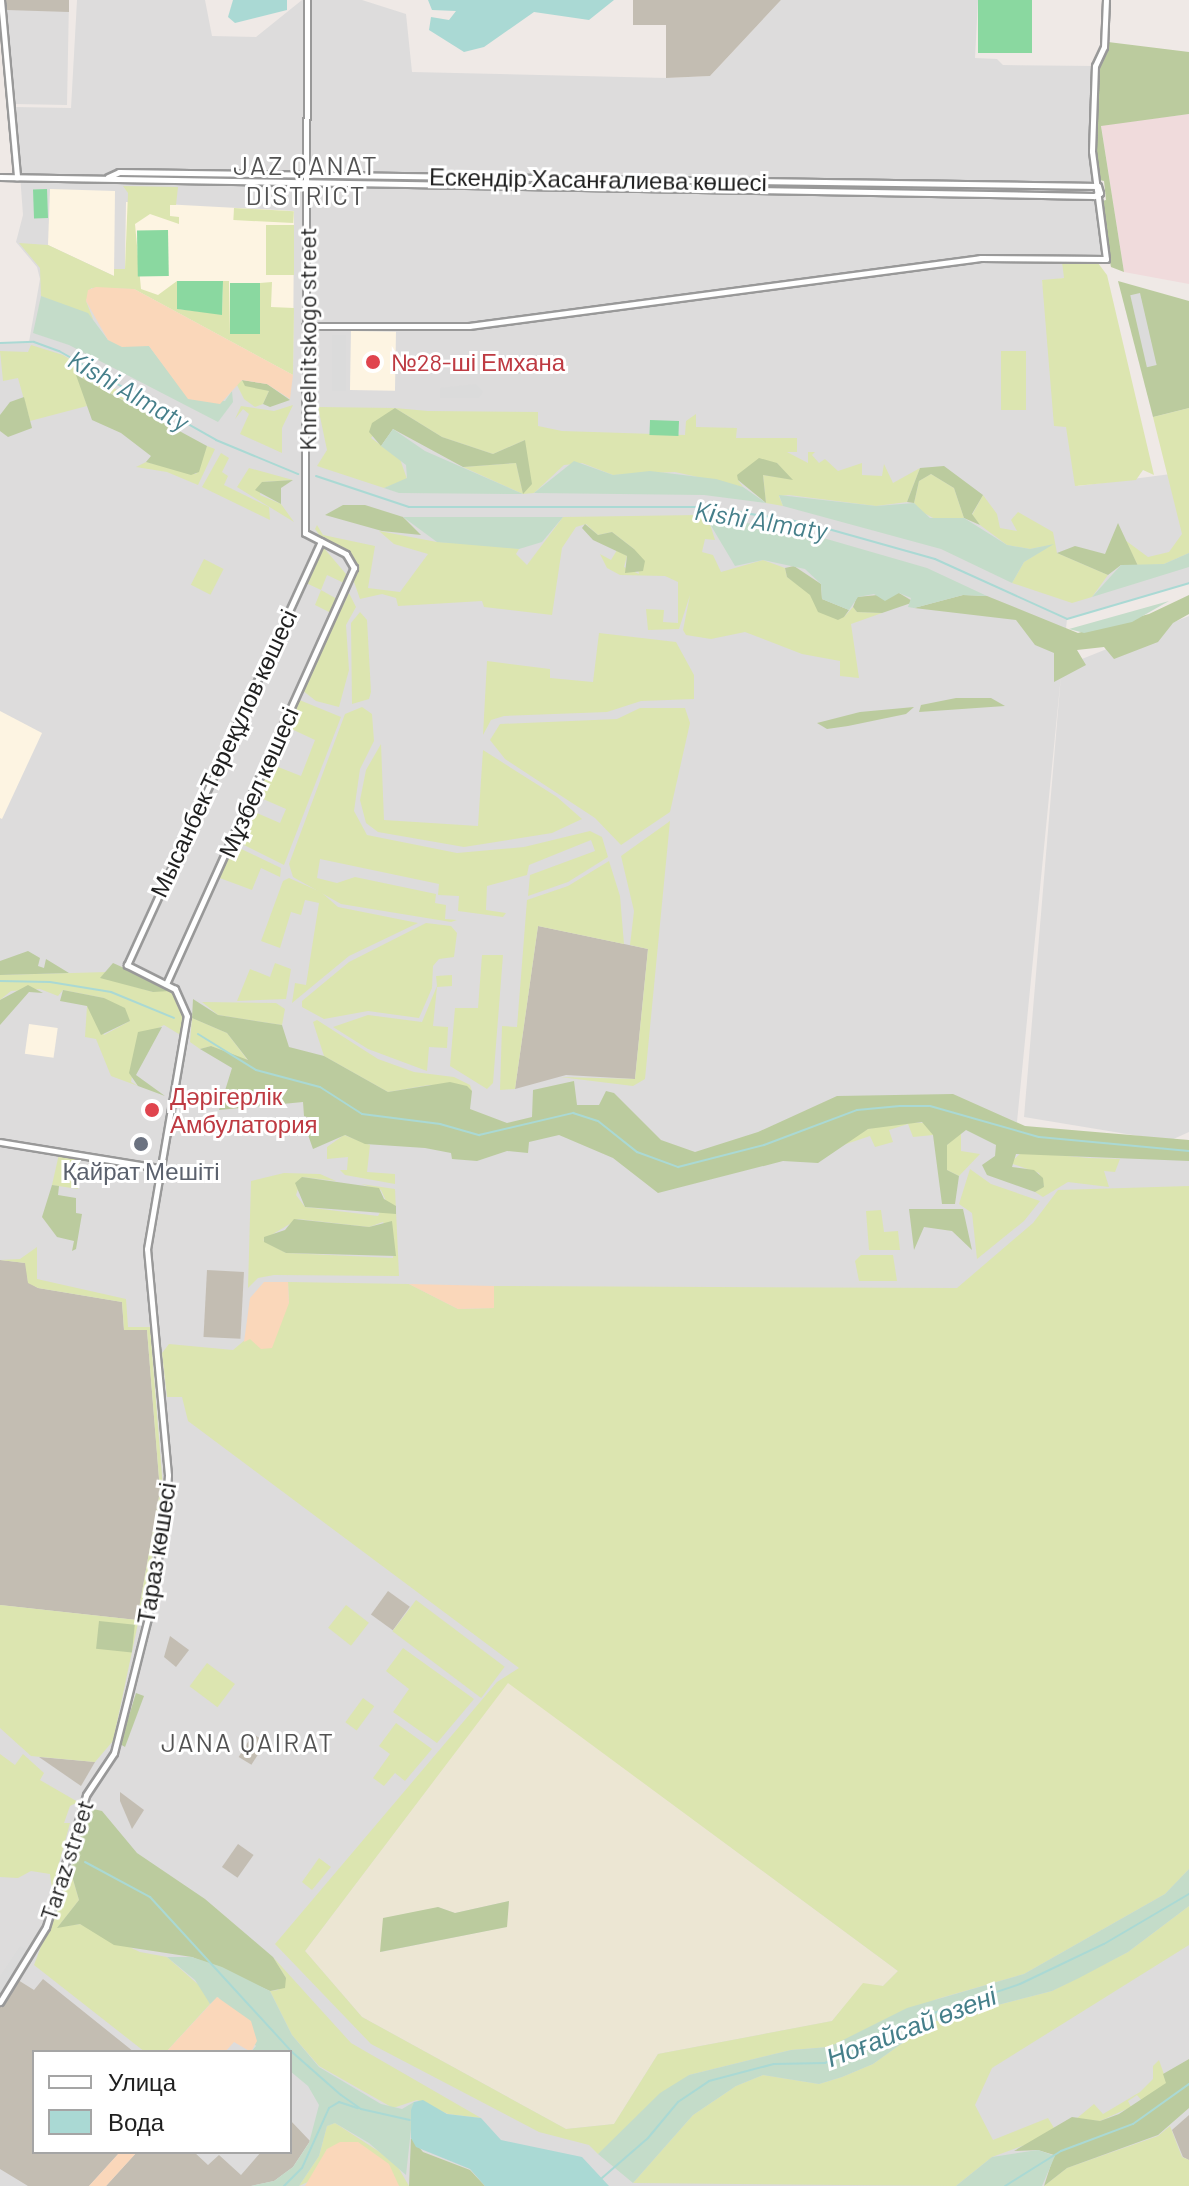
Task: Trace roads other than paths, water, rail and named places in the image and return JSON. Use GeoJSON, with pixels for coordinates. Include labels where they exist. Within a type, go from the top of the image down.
{"type":"FeatureCollection","features":[{"type":"Feature","properties":{"kind":"street"},"geometry":{"type":"LineString","coordinates":[[1,0],[17,177]]}},
{"type":"Feature","properties":{"kind":"street","name":"Khmelnitskogo street"},"geometry":{"type":"LineString","coordinates":[[307,0],[305,326],[308,451],[305,533],[321,541]]}},
{"type":"Feature","properties":{"kind":"street"},"geometry":{"type":"LineString","coordinates":[[305,326],[469,326],[991,257],[1106,259],[1093,185],[1095,66],[1104,47],[1106,0]]}},
{"type":"Feature","properties":{"kind":"street","name":"Ескендір Хасанғалиева көшесі"},"geometry":{"type":"LineString","coordinates":[[105,179],[119,172],[1093,185]]}},
{"type":"Feature","properties":{"kind":"street","name":"Ескендір Хасанғалиева көшесі"},"geometry":{"type":"LineString","coordinates":[[0,177],[1094,196]]}},
{"type":"Feature","properties":{"kind":"street","name":"Мұзбел көшесі"},"geometry":{"type":"LineString","coordinates":[[166,984],[350,580],[351,560],[321,541]]}},
{"type":"Feature","properties":{"kind":"street","name":"Мысанбек Төреқұлов көшесі"},"geometry":{"type":"LineString","coordinates":[[166,984],[127,965],[321,541]]}},
{"type":"Feature","properties":{"kind":"street","name":"Тараз көшесі"},"geometry":{"type":"LineString","coordinates":[[0,2002],[46,1927],[86,1795],[114,1753],[148,1618],[168,1484],[147,1249],[158,1168],[187,1021],[182,998],[166,984]]}},
{"type":"Feature","properties":{"kind":"street"},"geometry":{"type":"LineString","coordinates":[[0,1142],[158,1168]]}},
{"type":"Feature","properties":{"kind":"water"},"geometry":{"type":"Polygon","coordinates":[[[233,0],[287,0],[287,10],[235,23],[228,17],[233,0]]]}},
{"type":"Feature","properties":{"kind":"water"},"geometry":{"type":"Polygon","coordinates":[[[428,0],[614,0],[589,20],[534,12],[484,47],[464,52],[429,30],[431,17],[449,20],[456,11],[432,10],[428,0]]]}},
{"type":"Feature","properties":{"kind":"water"},"geometry":{"type":"Polygon","coordinates":[[[423,2100],[447,2114],[481,2118],[501,2140],[582,2157],[609,2186],[485,2186],[470,2169],[416,2147],[411,2138],[411,2110],[414,2102],[423,2100]]]}},
{"type":"Feature","properties":{"kind":"waterway","name":"Kіshі Almaty"},"geometry":{"type":"LineString","coordinates":[[0,343],[34,342],[59,351],[216,440],[298,474]]}},
{"type":"Feature","properties":{"kind":"waterway","name":"Kіshі Almaty"},"geometry":{"type":"LineString","coordinates":[[316,476],[409,507],[707,507],[807,523],[935,559],[1067,619],[1189,583]]}},
{"type":"Feature","properties":{"kind":"waterway"},"geometry":{"type":"LineString","coordinates":[[0,981],[50,982],[111,992],[174,1018]]}},
{"type":"Feature","properties":{"kind":"waterway"},"geometry":{"type":"LineString","coordinates":[[198,1034],[256,1070],[320,1087],[362,1114],[440,1124],[479,1135],[573,1113],[598,1121],[637,1152],[678,1167],[764,1145],[857,1110],[900,1106],[930,1106],[1039,1137],[1189,1151]]}},
{"type":"Feature","properties":{"kind":"waterway","name":"Ноғайсай өзені"},"geometry":{"type":"LineString","coordinates":[[85,1862],[150,1897],[290,2050]]}},
{"type":"Feature","properties":{"kind":"waterway","name":"Ноғайсай өзені"},"geometry":{"type":"LineString","coordinates":[[602,2178],[648,2138],[678,2102],[709,2081],[774,2064],[825,2063],[922,2017],[1020,1984],[1104,1944],[1189,1894]]}},
{"type":"Feature","properties":{"kind":"waterway","name":"Ноғайсай өзені"},"geometry":{"type":"LineString","coordinates":[[292,2052],[361,2109],[410,2120]]}},
{"type":"Feature","properties":{"kind":"waterway"},"geometry":{"type":"LineString","coordinates":[[1005,2186],[1061,2151],[1133,2124],[1189,2084]]}},
{"type":"Feature","properties":{"kind":"waterway"},"geometry":{"type":"LineString","coordinates":[[284,2186],[302,2168],[329,2108],[339,2102],[358,2108]]}},
{"type":"Feature","properties":{"kind":"place","name":"№28-ші Емхана"},"geometry":{"type":"Point","coordinates":[373,362]}},
{"type":"Feature","properties":{"kind":"place","name":"Дәрігерлік Амбулатория"},"geometry":{"type":"Point","coordinates":[152,1110]}},
{"type":"Feature","properties":{"kind":"place","name":"Қайрат Мешіті"},"geometry":{"type":"Point","coordinates":[141,1144]}},
{"type":"Feature","properties":{"kind":"district","name":"JAZ QANAT DISTRICT"},"geometry":{"type":"Point","coordinates":[306,180]}},
{"type":"Feature","properties":{"kind":"district","name":"JANA QAIRAT"},"geometry":{"type":"Point","coordinates":[248,1742]}}]}
